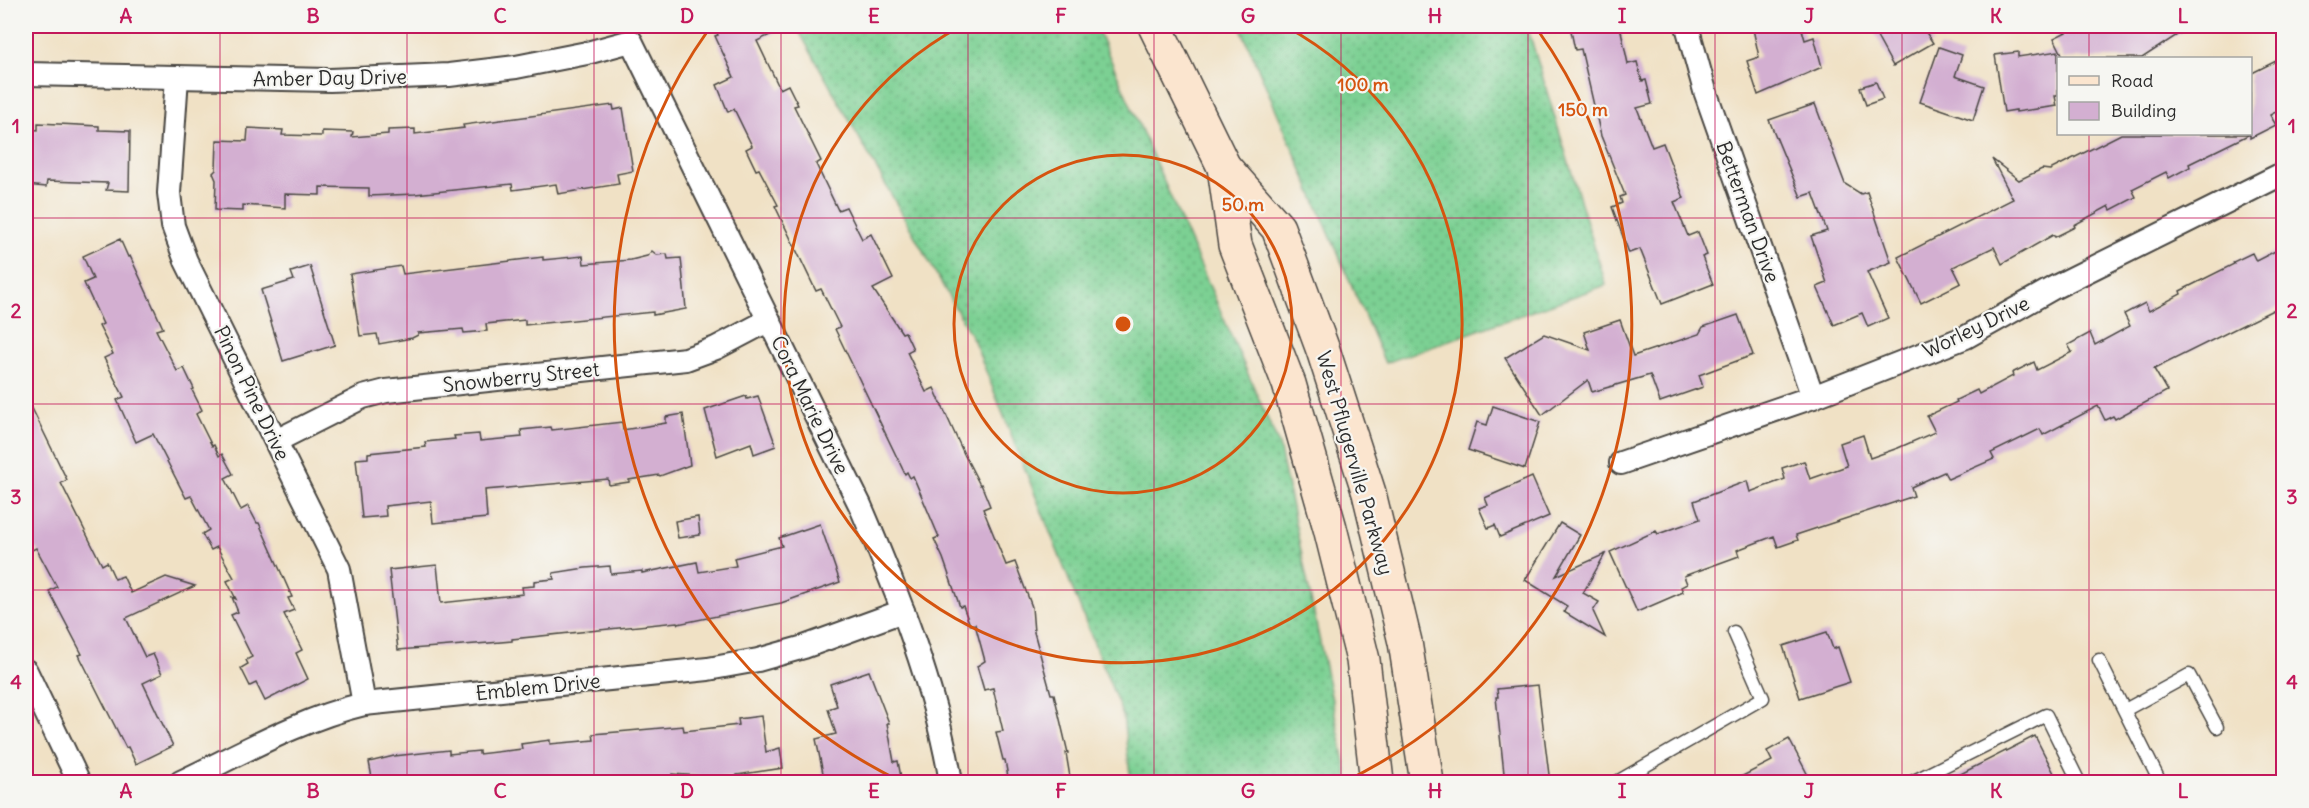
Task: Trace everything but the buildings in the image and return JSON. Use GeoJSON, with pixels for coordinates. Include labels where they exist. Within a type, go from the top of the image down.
{"type":"FeatureCollection","features":[{"type":"Feature","properties":{"kind":"main road","name":"West Pflugerville Parkway"},"geometry":{"type":"LineString","coordinates":[[1155,26],[1224,167],[1278,228],[1323,350],[1369,493],[1402,630],[1427,783]]}},
{"type":"Feature","properties":{"kind":"main road","name":"West Pflugerville Parkway"},"geometry":{"type":"LineString","coordinates":[[1224,167],[1235,245],[1289,384],[1330,528],[1358,638],[1363,660],[1377,783]]}},
{"type":"Feature","properties":{"kind":"street","name":"Betterman Drive"},"geometry":{"type":"LineString","coordinates":[[1687,26],[1705,91],[1813,397]]}},
{"type":"Feature","properties":{"kind":"street","name":"Amber Day Drive"},"geometry":{"type":"LineString","coordinates":[[26,74],[330,80],[449,75],[516,67],[587,54],[631,41]]}},
{"type":"Feature","properties":{"kind":"street","name":"Cora Marie Drive"},"geometry":{"type":"LineString","coordinates":[[631,41],[860,505],[903,611],[928,687],[951,783]]}},
{"type":"Feature","properties":{"kind":"street","name":"Pinon Pine Drive"},"geometry":{"type":"LineString","coordinates":[[177,77],[169,176],[173,226],[186,261],[339,569],[364,704]]}},
{"type":"Feature","properties":{"kind":"street","name":"Worley Drive"},"geometry":{"type":"LineString","coordinates":[[1621,463],[1813,397],[1965,337],[2053,288],[2283,173]]}},
{"type":"Feature","properties":{"kind":"street","name":"Snowberry Street"},"geometry":{"type":"LineString","coordinates":[[276,441],[354,402],[386,391],[686,359],[716,348],[769,320]]}},
{"type":"Feature","properties":{"kind":"street","name":"Emblem Drive"},"geometry":{"type":"LineString","coordinates":[[181,783],[277,735],[340,710],[364,704],[708,669],[758,660],[804,647],[903,611]]}},
{"type":"Feature","properties":{"kind":"street"},"geometry":{"type":"LineString","coordinates":[[26,672],[80,783]]}},
{"type":"Feature","properties":{"kind":"lane"},"geometry":{"type":"LineString","coordinates":[[1617,783],[1763,698],[1734,632]]}},
{"type":"Feature","properties":{"kind":"lane"},"geometry":{"type":"LineString","coordinates":[[2099,660],[2160,783]]}},
{"type":"Feature","properties":{"kind":"lane"},"geometry":{"type":"LineString","coordinates":[[2125,710],[2189,675],[2217,727]]}},
{"type":"Feature","properties":{"kind":"lane"},"geometry":{"type":"LineString","coordinates":[[1912,783],[2046,715],[2079,783]]}},
{"type":"Feature","properties":{"kind":"green space"},"geometry":{"type":"Polygon","coordinates":[[[814,26],[1096,26],[1279,445],[1349,782],[1131,782],[1123,716],[974,341],[800,33],[814,26]]]}},
{"type":"Feature","properties":{"kind":"green space"},"geometry":{"type":"Polygon","coordinates":[[[1240,26],[1527,26],[1606,285],[1385,363],[1240,26]]]}}]}
